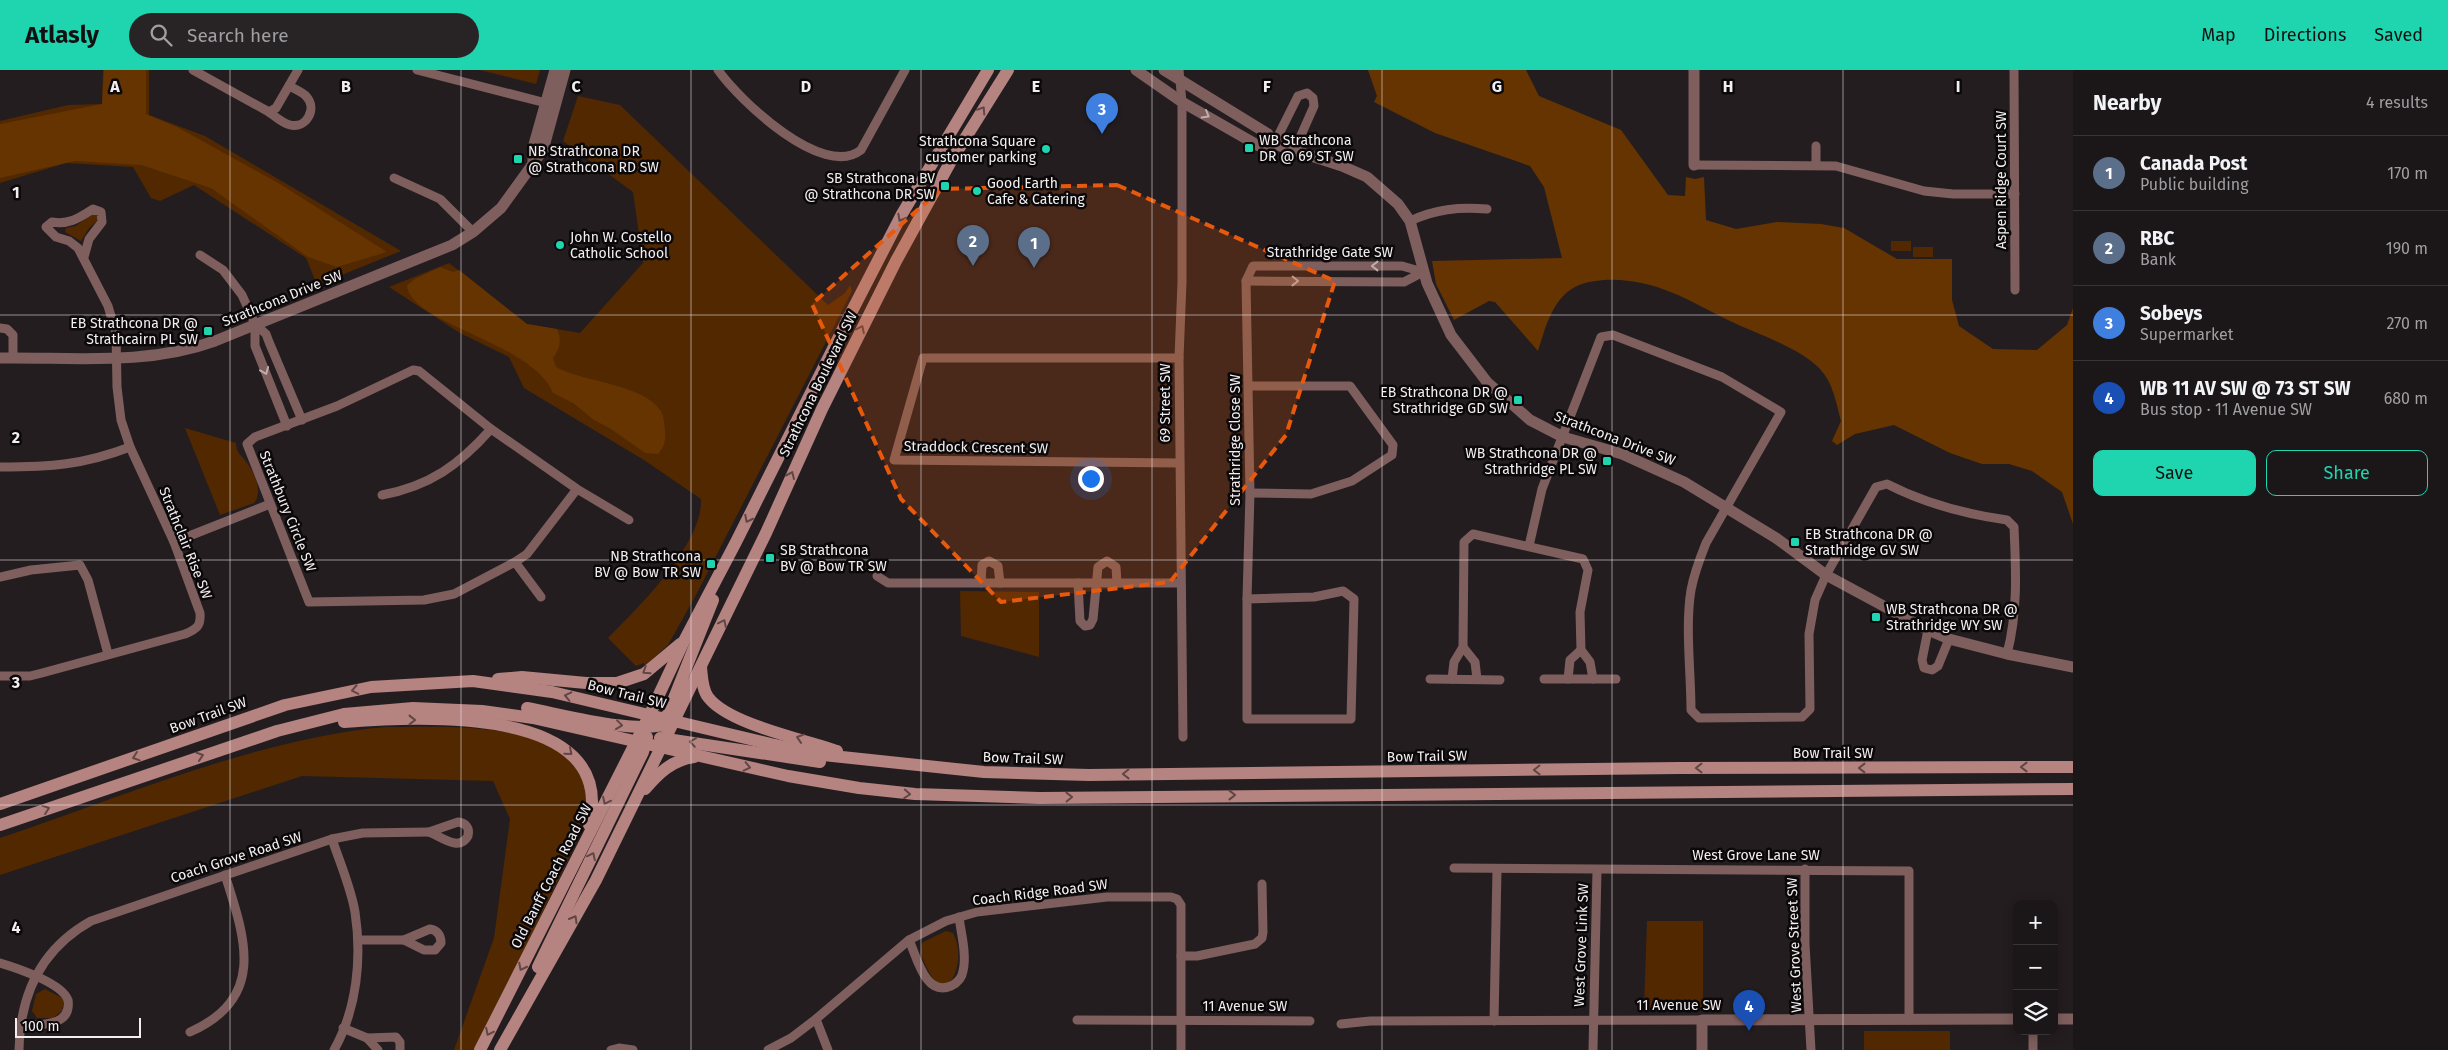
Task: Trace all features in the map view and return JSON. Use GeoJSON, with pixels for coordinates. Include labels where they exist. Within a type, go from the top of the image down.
{"type":"FeatureCollection","features":[{"type":"Feature","properties":{"kind":"main road","name":"Strathcona Boulevard SW"},"geometry":{"type":"LineString","coordinates":[[655,732],[684,640],[736,542],[902,214],[988,70]]}},
{"type":"Feature","properties":{"kind":"main road","name":"Strathcona Boulevard SW"},"geometry":{"type":"LineString","coordinates":[[655,732],[701,666],[766,534],[822,409],[880,292],[951,161],[1008,70]]}},
{"type":"Feature","properties":{"kind":"main road"},"geometry":{"type":"LineString","coordinates":[[506,1038],[530,982],[655,732],[736,542]]}},
{"type":"Feature","properties":{"kind":"main road"},"geometry":{"type":"LineString","coordinates":[[473,681],[522,677],[586,683],[617,683],[644,674],[684,640]]}},
{"type":"Feature","properties":{"kind":"main road"},"geometry":{"type":"LineString","coordinates":[[701,666],[706,695],[722,711],[744,721],[863,760]]}},
{"type":"Feature","properties":{"kind":"main road","name":"Bow Trail SW"},"geometry":{"type":"LineString","coordinates":[[0,804],[285,705],[371,687],[473,681],[552,692],[655,732],[700,756],[788,776],[859,788],[980,797],[2073,789]]}},
{"type":"Feature","properties":{"kind":"main road"},"geometry":{"type":"LineString","coordinates":[[433,708],[479,704],[520,707],[821,762],[863,760]]}},
{"type":"Feature","properties":{"kind":"main road","name":"Bow Trail SW"},"geometry":{"type":"LineString","coordinates":[[0,825],[277,731],[344,714],[433,708],[771,744],[863,760],[984,772],[1040,775],[2073,767]]}},
{"type":"Feature","properties":{"kind":"main road"},"geometry":{"type":"LineString","coordinates":[[277,731],[371,720],[433,720],[487,724],[540,735],[572,753],[585,774],[592,799],[584,845]]}},
{"type":"Feature","properties":{"kind":"main road"},"geometry":{"type":"LineString","coordinates":[[500,1050],[596,880],[636,800],[655,732]]}},
{"type":"Feature","properties":{"kind":"main road","name":"Old Banff Coach Road SW"},"geometry":{"type":"LineString","coordinates":[[480,1050],[584,845],[655,732]]}},
{"type":"Feature","properties":{"kind":"main road"},"geometry":{"type":"LineString","coordinates":[[636,800],[659,773],[675,762],[700,756]]}},
{"type":"Feature","properties":{"kind":"street"},"geometry":{"type":"LineString","coordinates":[[193,70],[269,112],[288,125],[300,125],[309,118],[311,105],[307,97],[289,86]]}},
{"type":"Feature","properties":{"kind":"street"},"geometry":{"type":"LineString","coordinates":[[269,112],[276,108],[298,70]]}},
{"type":"Feature","properties":{"kind":"street"},"geometry":{"type":"LineString","coordinates":[[417,70],[551,104]]}},
{"type":"Feature","properties":{"kind":"street","name":"Strathcona Drive SW"},"geometry":{"type":"LineString","coordinates":[[0,358],[150,357],[180,352],[443,249],[473,232],[505,203],[543,150],[555,70]]}},
{"type":"Feature","properties":{"kind":"street","name":"Strathcona Drive SW"},"geometry":{"type":"LineString","coordinates":[[551,104],[565,70]]}},
{"type":"Feature","properties":{"kind":"street"},"geometry":{"type":"LineString","coordinates":[[718,70],[734,90],[793,140],[815,150],[838,156],[852,157],[861,150],[905,70]]}},
{"type":"Feature","properties":{"kind":"street","name":"Strathcona Drive SW"},"geometry":{"type":"LineString","coordinates":[[1136,70],[1182,102],[1259,146],[1274,144],[1367,176],[1398,204],[1410,221],[1420,250],[1423,272],[1439,314],[1451,335],[1482,376],[1508,402],[1530,420],[1564,437],[1622,454],[1684,482],[1776,538],[1826,576],[1928,630],[1949,638],[2007,654],[2073,667]]}},
{"type":"Feature","properties":{"kind":"street","name":"Strathcona Drive SW"},"geometry":{"type":"LineString","coordinates":[[1164,70],[1179,74],[1268,134],[1274,144]]}},
{"type":"Feature","properties":{"kind":"street"},"geometry":{"type":"LineString","coordinates":[[1694,70],[1694,165],[1836,166],[1936,193],[2015,194]]}},
{"type":"Feature","properties":{"kind":"street","name":"Aspen Ridge Court SW"},"geometry":{"type":"LineString","coordinates":[[2014,70],[2015,290]]}},
{"type":"Feature","properties":{"kind":"street","name":"69 Street SW"},"geometry":{"type":"LineString","coordinates":[[1179,74],[1182,102],[1179,463],[1183,737]]}},
{"type":"Feature","properties":{"kind":"street"},"geometry":{"type":"LineString","coordinates":[[1274,144],[1298,96],[1306,93],[1313,98],[1314,106],[1294,151]]}},
{"type":"Feature","properties":{"kind":"street"},"geometry":{"type":"LineString","coordinates":[[1816,146],[1816,165]]}},
{"type":"Feature","properties":{"kind":"street"},"geometry":{"type":"LineString","coordinates":[[394,178],[440,199],[473,232]]}},
{"type":"Feature","properties":{"kind":"street"},"geometry":{"type":"LineString","coordinates":[[1410,221],[1432,212],[1458,207],[1487,208]]}},
{"type":"Feature","properties":{"kind":"street"},"geometry":{"type":"LineString","coordinates":[[93,209],[101,212],[102,222],[89,239],[84,257],[69,241],[56,237],[46,227],[52,222],[62,224],[76,220],[93,209]]}},
{"type":"Feature","properties":{"kind":"street"},"geometry":{"type":"LineString","coordinates":[[200,256],[224,270],[242,295],[255,324],[266,334],[302,420]]}},
{"type":"Feature","properties":{"kind":"street","name":"Strathclair Rise SW"},"geometry":{"type":"LineString","coordinates":[[0,676],[30,676],[185,634],[197,629],[200,623],[200,612],[174,542],[130,446],[119,406],[116,333],[108,306],[84,257]]}},
{"type":"Feature","properties":{"kind":"street","name":"Strathridge Gate SW"},"geometry":{"type":"LineString","coordinates":[[1253,266],[1402,266],[1423,272],[1404,282],[1246,281],[1253,266]]}},
{"type":"Feature","properties":{"kind":"street","name":"Strathridge Close SW"},"geometry":{"type":"LineString","coordinates":[[1246,281],[1250,493],[1247,599],[1247,719],[1351,719],[1354,599],[1343,590],[1314,597],[1247,599]]}},
{"type":"Feature","properties":{"kind":"street"},"geometry":{"type":"LineString","coordinates":[[255,324],[255,346],[288,426]]}},
{"type":"Feature","properties":{"kind":"street"},"geometry":{"type":"LineString","coordinates":[[0,328],[7,329],[13,335],[13,358]]}},
{"type":"Feature","properties":{"kind":"street"},"geometry":{"type":"LineString","coordinates":[[1529,546],[1542,489],[1564,437],[1601,337],[1613,335],[1722,377],[1781,412],[1706,543],[1691,591],[1691,710],[1694,715],[1699,718],[1802,718],[1807,715],[1810,709],[1811,619],[1815,600],[1826,576],[1876,486],[1887,484],[1912,497],[1943,508],[2007,520],[2014,527],[2017,598],[2015,620],[2007,654]]}},
{"type":"Feature","properties":{"kind":"street","name":"Straddock Crescent SW"},"geometry":{"type":"LineString","coordinates":[[1179,358],[923,358],[894,460],[1179,463]]}},
{"type":"Feature","properties":{"kind":"street","name":"Strathbury Circle SW"},"geometry":{"type":"LineString","coordinates":[[413,370],[419,371],[491,429],[577,489],[538,542],[515,562],[454,594],[434,599],[309,602],[247,444],[255,437],[302,420],[371,391],[413,370]]}},
{"type":"Feature","properties":{"kind":"street"},"geometry":{"type":"LineString","coordinates":[[1249,386],[1350,386],[1393,445],[1392,455],[1352,481],[1311,494],[1250,493]]}},
{"type":"Feature","properties":{"kind":"street"},"geometry":{"type":"LineString","coordinates":[[382,495],[403,491],[432,479],[462,460],[491,429]]}},
{"type":"Feature","properties":{"kind":"street"},"geometry":{"type":"LineString","coordinates":[[0,467],[72,464],[90,460],[130,446]]}},
{"type":"Feature","properties":{"kind":"street"},"geometry":{"type":"LineString","coordinates":[[577,489],[629,520]]}},
{"type":"Feature","properties":{"kind":"street"},"geometry":{"type":"LineString","coordinates":[[174,542],[270,504]]}},
{"type":"Feature","properties":{"kind":"street"},"geometry":{"type":"LineString","coordinates":[[1452,679],[1454,662],[1463,647],[1464,542],[1472,534],[1582,559],[1588,570],[1580,612],[1581,650],[1590,662],[1593,679]]}},
{"type":"Feature","properties":{"kind":"street"},"geometry":{"type":"LineString","coordinates":[[981,583],[982,565],[990,561],[998,566],[1000,583]]}},
{"type":"Feature","properties":{"kind":"street"},"geometry":{"type":"LineString","coordinates":[[1078,583],[1080,621],[1085,626],[1090,625],[1094,620],[1098,567],[1107,561],[1116,567],[1117,583]]}},
{"type":"Feature","properties":{"kind":"street"},"geometry":{"type":"LineString","coordinates":[[515,562],[541,597]]}},
{"type":"Feature","properties":{"kind":"street"},"geometry":{"type":"LineString","coordinates":[[0,577],[30,570],[80,565],[88,580],[108,654]]}},
{"type":"Feature","properties":{"kind":"street"},"geometry":{"type":"LineString","coordinates":[[877,576],[888,584],[1180,583]]}},
{"type":"Feature","properties":{"kind":"street"},"geometry":{"type":"LineString","coordinates":[[1928,630],[1922,660],[1924,668],[1928,670],[1938,666],[1949,638]]}},
{"type":"Feature","properties":{"kind":"street"},"geometry":{"type":"LineString","coordinates":[[1463,647],[1475,662],[1477,679]]}},
{"type":"Feature","properties":{"kind":"street"},"geometry":{"type":"LineString","coordinates":[[1568,679],[1570,660],[1581,650]]}},
{"type":"Feature","properties":{"kind":"street"},"geometry":{"type":"LineString","coordinates":[[1430,679],[1500,680]]}},
{"type":"Feature","properties":{"kind":"street"},"geometry":{"type":"LineString","coordinates":[[1544,679],[1616,679]]}},
{"type":"Feature","properties":{"kind":"street","name":"Coach Grove Road SW"},"geometry":{"type":"LineString","coordinates":[[19,1050],[20,1026],[24,1003],[43,963],[57,946],[85,924],[105,915],[332,839],[363,833],[429,832]]}},
{"type":"Feature","properties":{"kind":"street"},"geometry":{"type":"LineString","coordinates":[[332,839],[352,898],[358,940],[354,990],[343,1028],[334,1050]]}},
{"type":"Feature","properties":{"kind":"street","name":"West Grove Lane SW"},"geometry":{"type":"LineString","coordinates":[[1454,868],[1909,871],[1908,1020]]}},
{"type":"Feature","properties":{"kind":"street"},"geometry":{"type":"LineString","coordinates":[[1494,1020],[1497,869]]}},
{"type":"Feature","properties":{"kind":"street","name":"West Grove Street SW"},"geometry":{"type":"LineString","coordinates":[[1805,869],[1805,944],[1811,1050]]}},
{"type":"Feature","properties":{"kind":"street","name":"West Grove Link SW"},"geometry":{"type":"LineString","coordinates":[[1593,1050],[1592,1020],[1597,870]]}},
{"type":"Feature","properties":{"kind":"street"},"geometry":{"type":"LineString","coordinates":[[190,1032],[216,1018],[232,998],[242,976],[245,956],[244,938],[225,875]]}},
{"type":"Feature","properties":{"kind":"street"},"geometry":{"type":"LineString","coordinates":[[1181,956],[1196,956],[1255,944],[1262,932],[1262,884]]}},
{"type":"Feature","properties":{"kind":"street","name":"Coach Ridge Road SW"},"geometry":{"type":"LineString","coordinates":[[768,1050],[791,1038],[910,940],[932,927],[958,917],[986,911],[1107,897],[1175,897],[1181,905],[1181,1050]]}},
{"type":"Feature","properties":{"kind":"street"},"geometry":{"type":"LineString","coordinates":[[910,940],[926,980],[934,986],[950,986],[960,978],[964,970],[958,917]]}},
{"type":"Feature","properties":{"kind":"street"},"geometry":{"type":"LineString","coordinates":[[358,940],[404,940]]}},
{"type":"Feature","properties":{"kind":"street"},"geometry":{"type":"LineString","coordinates":[[0,963],[36,977],[64,993],[68,1000],[68,1009],[62,1019],[55,1023],[20,1026]]}},
{"type":"Feature","properties":{"kind":"street"},"geometry":{"type":"LineString","coordinates":[[816,1019],[828,1050]]}},
{"type":"Feature","properties":{"kind":"street","name":"11 Avenue SW"},"geometry":{"type":"LineString","coordinates":[[1341,1024],[1370,1021],[1494,1020],[2013,1019]]}},
{"type":"Feature","properties":{"kind":"street"},"geometry":{"type":"LineString","coordinates":[[2058,1019],[2073,1019]]}},
{"type":"Feature","properties":{"kind":"street","name":"11 Avenue SW"},"geometry":{"type":"LineString","coordinates":[[1077,1020],[1310,1021]]}},
{"type":"Feature","properties":{"kind":"street"},"geometry":{"type":"LineString","coordinates":[[1702,1020],[1702,1050]]}},
{"type":"Feature","properties":{"kind":"street"},"geometry":{"type":"LineString","coordinates":[[343,1028],[367,1038],[396,1037],[401,1044],[400,1050]]}},
{"type":"Feature","properties":{"kind":"street"},"geometry":{"type":"LineString","coordinates":[[2033,1035],[2033,1050]]}},
{"type":"Feature","properties":{"kind":"street"},"geometry":{"type":"LineString","coordinates":[[367,1038],[378,1050]]}},
{"type":"Feature","properties":{"kind":"street"},"geometry":{"type":"LineString","coordinates":[[612,1050],[619,1048],[633,1050]]}},
{"type":"Feature","properties":{"kind":"highlighted area"},"geometry":{"type":"Polygon","coordinates":[[[1117,185],[1335,281],[1286,435],[1170,582],[1001,602],[901,499],[812,304],[941,189],[1117,185]]]}},
{"type":"Feature","properties":{"kind":"shaded area"},"geometry":{"type":"Polygon","coordinates":[[[103,70],[149,70],[149,115],[205,136],[401,251],[317,285],[306,258],[194,185],[160,201],[151,198],[133,167],[66,163],[0,183],[0,121],[68,105],[102,104],[103,70]]]}},
{"type":"Feature","properties":{"kind":"shaded area"},"geometry":{"type":"Polygon","coordinates":[[[104,70],[146,70],[146,114],[177,127],[280,184],[387,252],[337,267],[308,257],[211,188],[141,165],[75,161],[0,178],[0,124],[102,104],[104,70]]]}},
{"type":"Feature","properties":{"kind":"shaded area"},"geometry":{"type":"Polygon","coordinates":[[[480,70],[540,70],[536,84],[480,70]]]}},
{"type":"Feature","properties":{"kind":"shaded area"},"geometry":{"type":"Polygon","coordinates":[[[1368,70],[1526,70],[1539,96],[1621,130],[1668,195],[1685,196],[1686,177],[1695,179],[1704,177],[1706,220],[1736,229],[1777,222],[1821,224],[1844,228],[1897,259],[1952,259],[1952,300],[1959,326],[1993,349],[2037,350],[2067,325],[2073,308],[2073,524],[2062,492],[2032,471],[2009,464],[1982,464],[1950,453],[1894,425],[1855,434],[1837,445],[1832,441],[1841,421],[1836,400],[1824,374],[1811,361],[1777,342],[1679,295],[1657,287],[1637,282],[1601,280],[1575,287],[1560,299],[1550,315],[1538,351],[1495,302],[1489,301],[1454,320],[1436,284],[1432,261],[1562,258],[1544,187],[1530,166],[1435,133],[1374,102],[1377,96],[1368,70]]]}},
{"type":"Feature","properties":{"kind":"shaded area"},"geometry":{"type":"Polygon","coordinates":[[[578,96],[620,105],[828,305],[845,293],[850,285],[852,291],[696,595],[668,645],[645,666],[644,663],[636,666],[608,638],[651,593],[680,555],[692,535],[699,517],[701,499],[644,460],[524,388],[509,357],[460,333],[389,287],[449,263],[527,324],[580,333],[643,263],[633,192],[563,141],[578,96]]]}},
{"type":"Feature","properties":{"kind":"shaded area"},"geometry":{"type":"Polygon","coordinates":[[[90,215],[97,215],[97,221],[89,228],[81,241],[65,232],[66,228],[76,226],[90,215]]]}},
{"type":"Feature","properties":{"kind":"shaded area"},"geometry":{"type":"Polygon","coordinates":[[[1891,241],[1911,241],[1911,251],[1891,251],[1891,241]]]}},
{"type":"Feature","properties":{"kind":"shaded area"},"geometry":{"type":"Polygon","coordinates":[[[1913,247],[1933,247],[1933,257],[1913,257],[1913,247]]]}},
{"type":"Feature","properties":{"kind":"shaded area"},"geometry":{"type":"Polygon","coordinates":[[[440,267],[453,272],[459,270],[527,324],[557,329],[560,344],[553,358],[556,367],[627,389],[652,401],[660,410],[664,419],[664,442],[658,454],[645,453],[611,429],[594,420],[573,403],[553,393],[541,375],[522,360],[449,323],[428,311],[413,299],[407,285],[440,267]]]}},
{"type":"Feature","properties":{"kind":"shaded area"},"geometry":{"type":"Polygon","coordinates":[[[185,428],[236,443],[238,452],[250,467],[257,483],[258,494],[254,503],[220,515],[185,428]]]}},
{"type":"Feature","properties":{"kind":"shaded area"},"geometry":{"type":"Polygon","coordinates":[[[960,591],[1039,592],[1039,657],[961,636],[960,591]]]}},
{"type":"Feature","properties":{"kind":"shaded area"},"geometry":{"type":"Polygon","coordinates":[[[385,727],[459,727],[512,733],[557,749],[575,763],[584,777],[587,804],[583,829],[476,1050],[454,1050],[494,938],[510,819],[493,781],[302,776],[0,875],[0,838],[142,788],[238,757],[286,744],[335,734],[385,727]]]}},
{"type":"Feature","properties":{"kind":"shaded area"},"geometry":{"type":"Polygon","coordinates":[[[1647,921],[1703,921],[1703,1007],[1644,1008],[1647,921]]]}},
{"type":"Feature","properties":{"kind":"shaded area"},"geometry":{"type":"Polygon","coordinates":[[[946,931],[953,933],[957,945],[957,968],[953,978],[947,983],[940,984],[933,978],[925,964],[921,948],[923,942],[946,931]]]}},
{"type":"Feature","properties":{"kind":"shaded area"},"geometry":{"type":"Polygon","coordinates":[[[45,989],[64,999],[62,1011],[53,1018],[37,1018],[32,1011],[36,994],[45,989]]]}},
{"type":"Feature","properties":{"kind":"shaded area"},"geometry":{"type":"Polygon","coordinates":[[[1864,1031],[1950,1031],[1950,1050],[1864,1050],[1864,1031]]]}},
{"type":"Feature","properties":{"kind":"place","name":"Sobeys"},"geometry":{"type":"Point","coordinates":[1102,134]}},
{"type":"Feature","properties":{"kind":"place","name":"WB Strathcona DR @ 69 ST SW"},"geometry":{"type":"Point","coordinates":[1249,148]}},
{"type":"Feature","properties":{"kind":"place","name":"Strathcona Square customer parking"},"geometry":{"type":"Point","coordinates":[1046,149]}},
{"type":"Feature","properties":{"kind":"place","name":"NB Strathcona DR @ Strathcona RD SW"},"geometry":{"type":"Point","coordinates":[518,159]}},
{"type":"Feature","properties":{"kind":"place","name":"SB Strathcona BV @ Strathcona DR SW"},"geometry":{"type":"Point","coordinates":[945,186]}},
{"type":"Feature","properties":{"kind":"place","name":"Good Earth Cafe & Catering"},"geometry":{"type":"Point","coordinates":[977,191]}},
{"type":"Feature","properties":{"kind":"place","name":"John W. Costello Catholic School"},"geometry":{"type":"Point","coordinates":[560,245]}},
{"type":"Feature","properties":{"kind":"place","name":"RBC"},"geometry":{"type":"Point","coordinates":[973,266]}},
{"type":"Feature","properties":{"kind":"place","name":"Canada Post"},"geometry":{"type":"Point","coordinates":[1034,268]}},
{"type":"Feature","properties":{"kind":"place","name":"EB Strathcona DR @ Strathcairn PL SW"},"geometry":{"type":"Point","coordinates":[208,331]}},
{"type":"Feature","properties":{"kind":"place","name":"EB Strathcona DR @ Strathridge GD SW"},"geometry":{"type":"Point","coordinates":[1518,400]}},
{"type":"Feature","properties":{"kind":"place","name":"WB Strathcona DR @ Strathridge PL SW"},"geometry":{"type":"Point","coordinates":[1607,461]}},
{"type":"Feature","properties":{"kind":"place","name":"EB Strathcona DR @ Strathridge GV SW"},"geometry":{"type":"Point","coordinates":[1795,542]}},
{"type":"Feature","properties":{"kind":"place","name":"SB Strathcona BV @ Bow TR SW"},"geometry":{"type":"Point","coordinates":[770,558]}},
{"type":"Feature","properties":{"kind":"place","name":"NB Strathcona BV @ Bow TR SW"},"geometry":{"type":"Point","coordinates":[711,564]}},
{"type":"Feature","properties":{"kind":"place","name":"WB Strathcona DR @ Strathridge WY SW"},"geometry":{"type":"Point","coordinates":[1876,617]}},
{"type":"Feature","properties":{"kind":"place","name":"WB 11 AV SW @ 73 ST SW"},"geometry":{"type":"Point","coordinates":[1749,1031]}}]}
